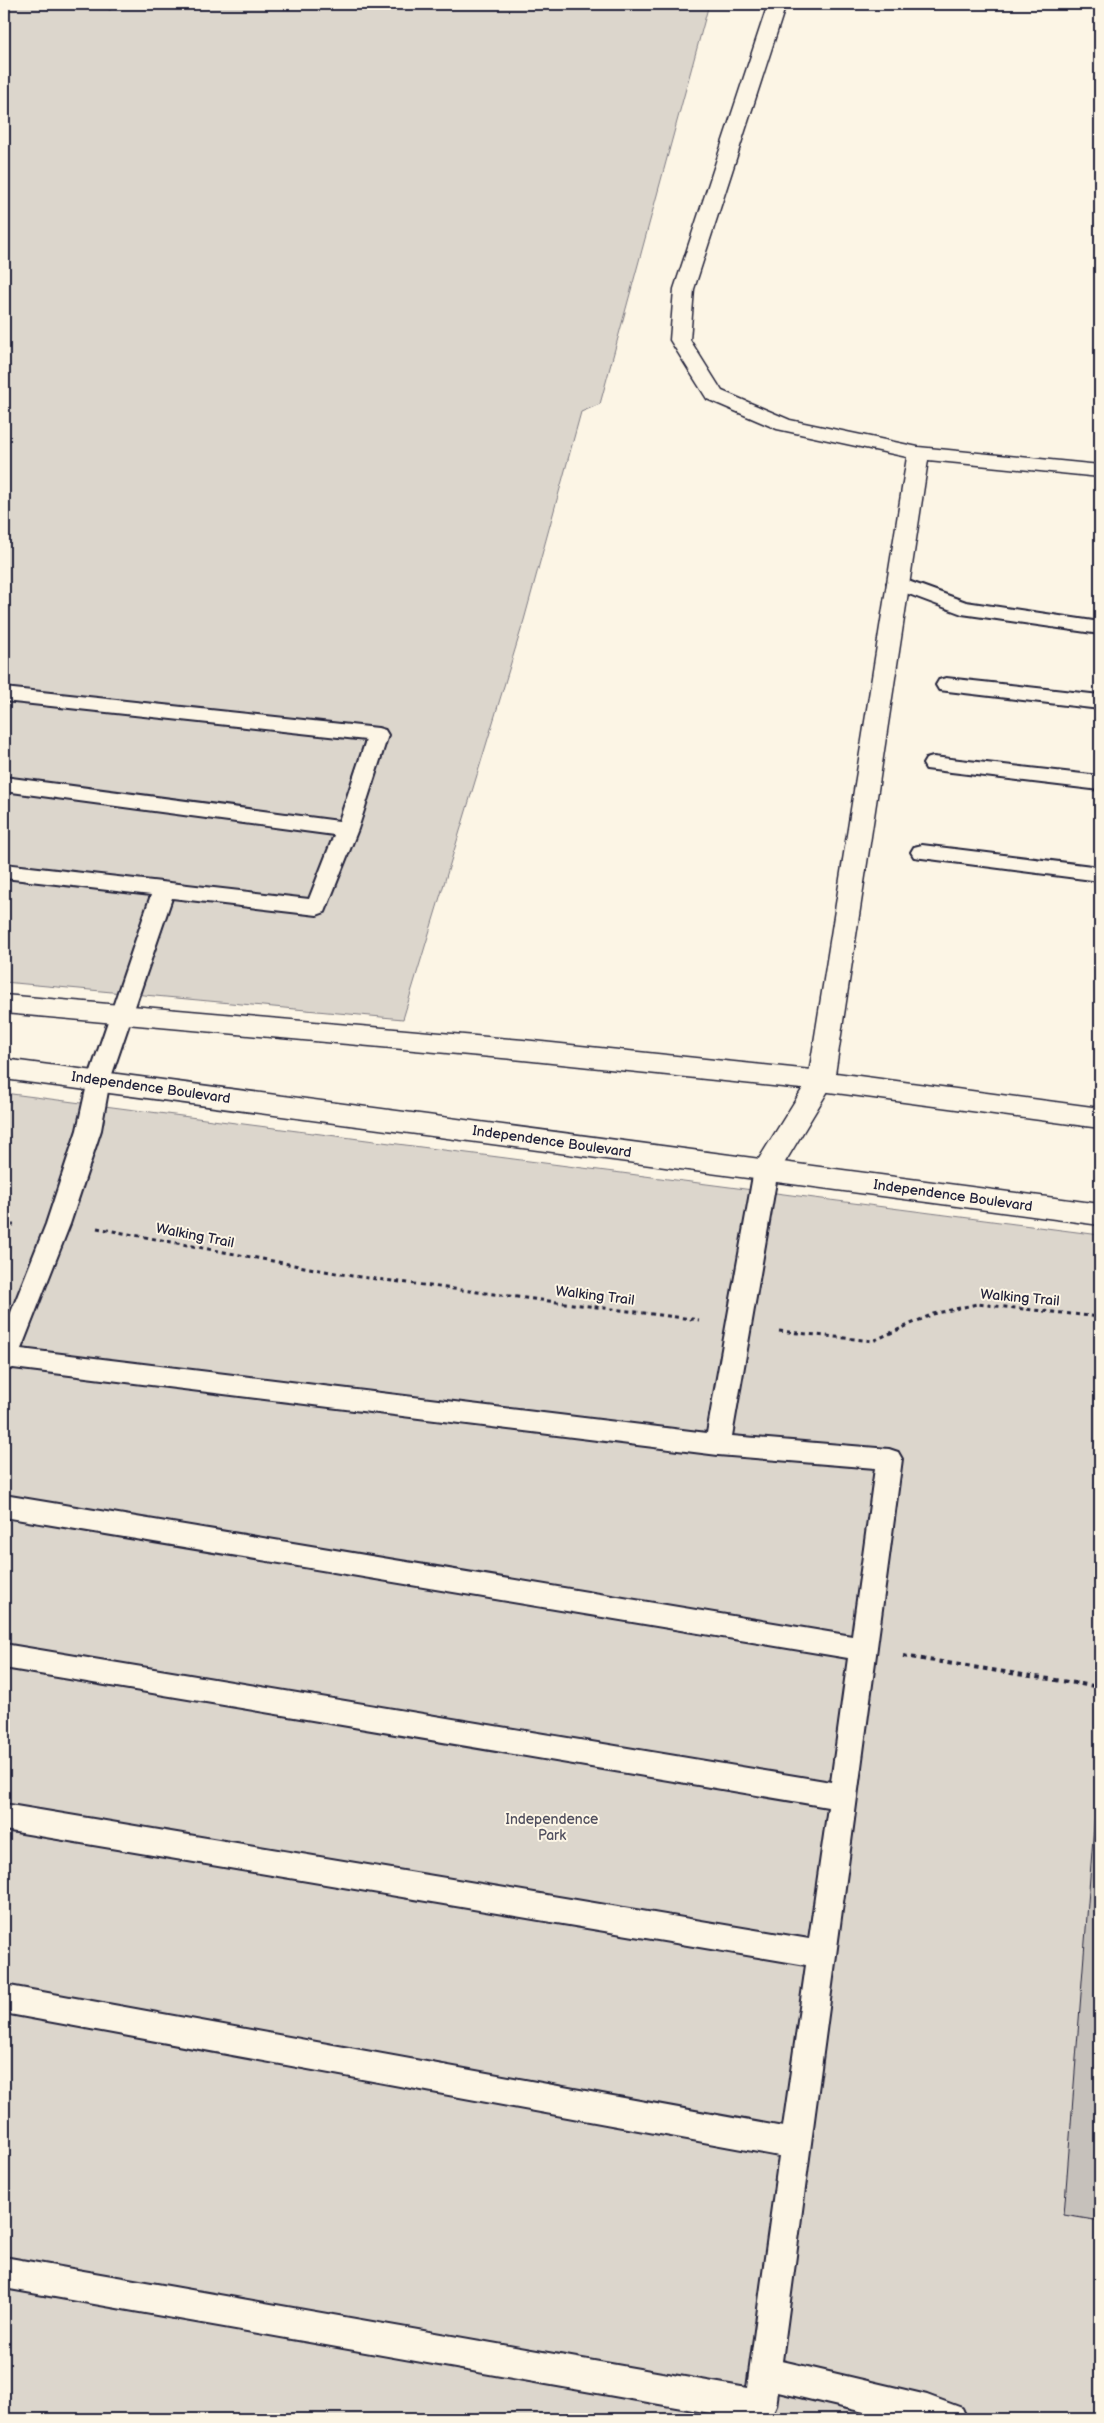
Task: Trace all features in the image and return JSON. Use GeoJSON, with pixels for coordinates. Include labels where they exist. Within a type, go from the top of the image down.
{"type":"FeatureCollection","features":[{"type":"Feature","properties":{"kind":"street"},"geometry":{"type":"LineString","coordinates":[[777,4],[684,289],[680,340],[714,395],[784,425],[918,453],[1100,471]]}},
{"type":"Feature","properties":{"kind":"street"},"geometry":{"type":"LineString","coordinates":[[766,1170],[821,1081],[918,453]]}},
{"type":"Feature","properties":{"kind":"street"},"geometry":{"type":"LineString","coordinates":[[4,1004],[523,1050],[821,1081],[1100,1118]]}},
{"type":"Feature","properties":{"kind":"street","name":"Independence Boulevard"},"geometry":{"type":"LineString","coordinates":[[4,1069],[99,1080],[1100,1214]]}},
{"type":"Feature","properties":{"kind":"lane"},"geometry":{"type":"LineString","coordinates":[[897,583],[962,608],[1054,623],[1100,628]]}},
{"type":"Feature","properties":{"kind":"lane"},"geometry":{"type":"LineString","coordinates":[[946,685],[1100,702]]}},
{"type":"Feature","properties":{"kind":"lane"},"geometry":{"type":"LineString","coordinates":[[4,694],[378,735],[347,828],[317,908],[4,870]]}},
{"type":"Feature","properties":{"kind":"lane"},"geometry":{"type":"LineString","coordinates":[[933,764],[1100,783]]}},
{"type":"Feature","properties":{"kind":"lane"},"geometry":{"type":"LineString","coordinates":[[4,784],[347,828]]}},
{"type":"Feature","properties":{"kind":"lane"},"geometry":{"type":"LineString","coordinates":[[922,852],[1100,874]]}},
{"type":"Feature","properties":{"kind":"lane"},"geometry":{"type":"LineString","coordinates":[[4,2273],[760,2406],[889,1459],[718,1445],[5,1359],[61,1215],[89,1130],[99,1080],[164,890]]}},
{"type":"Feature","properties":{"kind":"lane"},"geometry":{"type":"LineString","coordinates":[[718,1445],[766,1170]]}},
{"type":"Feature","properties":{"kind":"lane"},"geometry":{"type":"LineString","coordinates":[[4,1506],[863,1649]]}},
{"type":"Feature","properties":{"kind":"lane"},"geometry":{"type":"LineString","coordinates":[[4,1656],[844,1797]]}},
{"type":"Feature","properties":{"kind":"lane"},"geometry":{"type":"LineString","coordinates":[[4,1817],[821,1954]]}},
{"type":"Feature","properties":{"kind":"lane"},"geometry":{"type":"LineString","coordinates":[[4,1999],[795,2144]]}},
{"type":"Feature","properties":{"kind":"lane"},"geometry":{"type":"LineString","coordinates":[[764,2373],[927,2411],[951,2419]]}},
{"type":"Feature","properties":{"kind":"path"},"geometry":{"type":"LineString","coordinates":[[109,10],[112,4]]}},
{"type":"Feature","properties":{"kind":"path","name":"Walking Trail"},"geometry":{"type":"LineString","coordinates":[[93,1228],[352,1276],[848,1340],[873,1341],[933,1314],[977,1304],[1100,1317]]}},
{"type":"Feature","properties":{"kind":"path"},"geometry":{"type":"LineString","coordinates":[[863,1649],[1100,1687]]}},
{"type":"Feature","properties":{"kind":"green space"},"geometry":{"type":"Polygon","coordinates":[[[4,4],[709,4],[600,404],[581,412],[524,620],[403,1019],[4,982],[4,4]]]}},
{"type":"Feature","properties":{"kind":"green space","name":"Independence Park"},"geometry":{"type":"Polygon","coordinates":[[[4,1093],[1100,1235],[1100,2419],[4,2419],[4,1093]]]}},
{"type":"Feature","properties":{"kind":"building"},"geometry":{"type":"Polygon","coordinates":[[[1095,1812],[1100,1813],[1100,2221],[1064,2215],[1095,1812]]]}}]}
